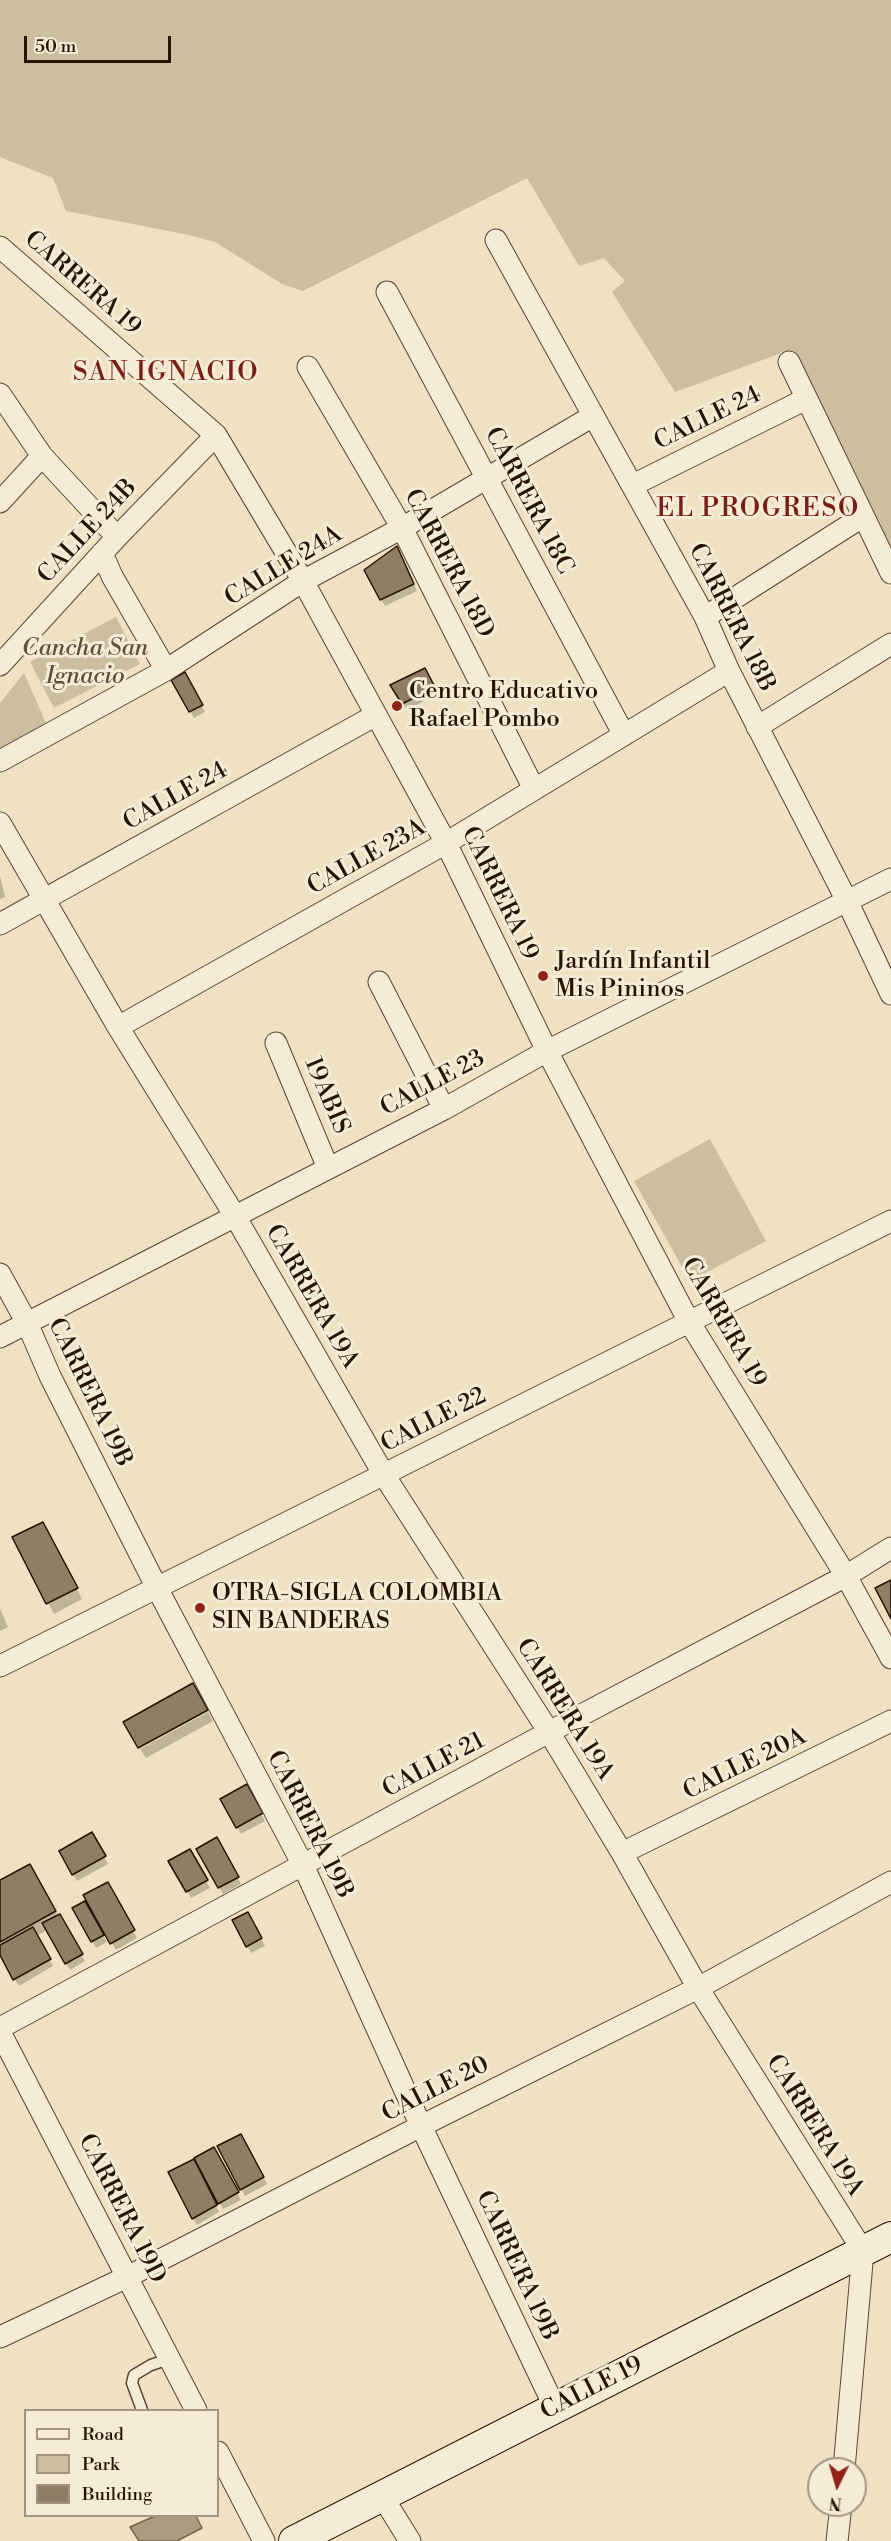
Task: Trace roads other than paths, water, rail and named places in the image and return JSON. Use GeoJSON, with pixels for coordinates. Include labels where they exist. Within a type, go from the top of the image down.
{"type":"FeatureCollection","features":[{"type":"Feature","properties":{"kind":"main road","name":"CALLE 19"},"geometry":{"type":"LineString","coordinates":[[294,2541],[891,2237]]}},
{"type":"Feature","properties":{"kind":"street","name":"CARRERA 18B"},"geometry":{"type":"LineString","coordinates":[[496,240],[705,617],[729,672],[847,901],[891,994]]}},
{"type":"Feature","properties":{"kind":"street","name":"CARRERA 19"},"geometry":{"type":"LineString","coordinates":[[0,247],[216,435],[303,581],[446,843],[547,1051],[688,1320],[846,1576],[891,1658]]}},
{"type":"Feature","properties":{"kind":"street","name":"CARRERA 18C"},"geometry":{"type":"LineString","coordinates":[[387,292],[624,735]]}},
{"type":"Feature","properties":{"kind":"street"},"geometry":{"type":"LineString","coordinates":[[789,362],[891,573]]}},
{"type":"Feature","properties":{"kind":"street","name":"CARRERA 18D"},"geometry":{"type":"LineString","coordinates":[[308,367],[402,528],[534,789]]}},
{"type":"Feature","properties":{"kind":"street"},"geometry":{"type":"LineString","coordinates":[[0,394],[42,456],[117,537]]}},
{"type":"Feature","properties":{"kind":"street","name":"CALLE 24"},"geometry":{"type":"LineString","coordinates":[[633,485],[806,399]]}},
{"type":"Feature","properties":{"kind":"street","name":"CALLE 24A"},"geometry":{"type":"LineString","coordinates":[[0,761],[166,670],[303,581],[402,528],[593,416]]}},
{"type":"Feature","properties":{"kind":"street","name":"CALLE 24B"},"geometry":{"type":"LineString","coordinates":[[0,665],[117,537],[216,435]]}},
{"type":"Feature","properties":{"kind":"street"},"geometry":{"type":"LineString","coordinates":[[0,502],[42,456]]}},
{"type":"Feature","properties":{"kind":"street"},"geometry":{"type":"LineString","coordinates":[[705,617],[862,517]]}},
{"type":"Feature","properties":{"kind":"street"},"geometry":{"type":"LineString","coordinates":[[102,554],[112,576],[166,670]]}},
{"type":"Feature","properties":{"kind":"street"},"geometry":{"type":"LineString","coordinates":[[757,727],[891,644]]}},
{"type":"Feature","properties":{"kind":"street","name":"CALLE 23A"},"geometry":{"type":"LineString","coordinates":[[118,1027],[446,843],[729,672]]}},
{"type":"Feature","properties":{"kind":"street","name":"CALLE 24"},"geometry":{"type":"LineString","coordinates":[[0,924],[376,715]]}},
{"type":"Feature","properties":{"kind":"street","name":"CARRERA 19A"},"geometry":{"type":"LineString","coordinates":[[0,823],[46,898],[118,1027],[235,1216],[384,1475],[549,1732],[698,1988],[863,2252]]}},
{"type":"Feature","properties":{"kind":"street","name":"CALLE 23"},"geometry":{"type":"LineString","coordinates":[[0,1337],[444,1109],[547,1051],[891,879]]}},
{"type":"Feature","properties":{"kind":"street"},"geometry":{"type":"LineString","coordinates":[[379,982],[444,1109]]}},
{"type":"Feature","properties":{"kind":"street","name":"19ABIS"},"geometry":{"type":"LineString","coordinates":[[276,1043],[328,1168]]}},
{"type":"Feature","properties":{"kind":"street","name":"CALLE 22"},"geometry":{"type":"LineString","coordinates":[[0,1666],[384,1475],[688,1320],[891,1221]]}},
{"type":"Feature","properties":{"kind":"street","name":"CARRERA 19B"},"geometry":{"type":"LineString","coordinates":[[0,1274],[27,1323],[50,1376],[157,1588],[303,1865],[421,2126],[555,2408]]}},
{"type":"Feature","properties":{"kind":"street","name":"CALLE 21"},"geometry":{"type":"LineString","coordinates":[[0,2030],[549,1732],[846,1576],[891,1548]]}},
{"type":"Feature","properties":{"kind":"street","name":"CALLE 20A"},"geometry":{"type":"LineString","coordinates":[[622,1854],[891,1722]]}},
{"type":"Feature","properties":{"kind":"street","name":"CALLE 20"},"geometry":{"type":"LineString","coordinates":[[0,2337],[127,2277],[421,2126],[698,1988],[891,1882]]}},
{"type":"Feature","properties":{"kind":"street","name":"CARRERA 19D"},"geometry":{"type":"LineString","coordinates":[[0,2030],[195,2409]]}},
{"type":"Feature","properties":{"kind":"street"},"geometry":{"type":"LineString","coordinates":[[845,2457],[863,2252]]}},
{"type":"Feature","properties":{"kind":"street"},"geometry":{"type":"LineString","coordinates":[[219,2454],[264,2541]]}},
{"type":"Feature","properties":{"kind":"street"},"geometry":{"type":"LineString","coordinates":[[382,2496],[410,2541]]}},
{"type":"Feature","properties":{"kind":"street"},"geometry":{"type":"LineString","coordinates":[[837,2541],[840,2517]]}},
{"type":"Feature","properties":{"kind":"lane"},"geometry":{"type":"LineString","coordinates":[[142,2409],[132,2383],[134,2375],[151,2364],[169,2359]]}},
{"type":"Feature","properties":{"kind":"place","name":"Centro Educativo Rafael Pombo"},"geometry":{"type":"Point","coordinates":[397,706]}},
{"type":"Feature","properties":{"kind":"place","name":"Jardín Infantil Mis Pininos"},"geometry":{"type":"Point","coordinates":[543,976]}},
{"type":"Feature","properties":{"kind":"place","name":"OTRA-SIGLA COLOMBIA SIN BANDERAS"},"geometry":{"type":"Point","coordinates":[200,1608]}},
{"type":"Feature","properties":{"kind":"district","name":"SAN IGNACIO"},"geometry":{"type":"Point","coordinates":[166,374]}},
{"type":"Feature","properties":{"kind":"district","name":"EL PROGRESO"},"geometry":{"type":"Point","coordinates":[758,510]}},
{"type":"Feature","properties":{"kind":"park label","name":"Cancha San Ignacio"},"geometry":{"type":"Point","coordinates":[85,663]}}]}
